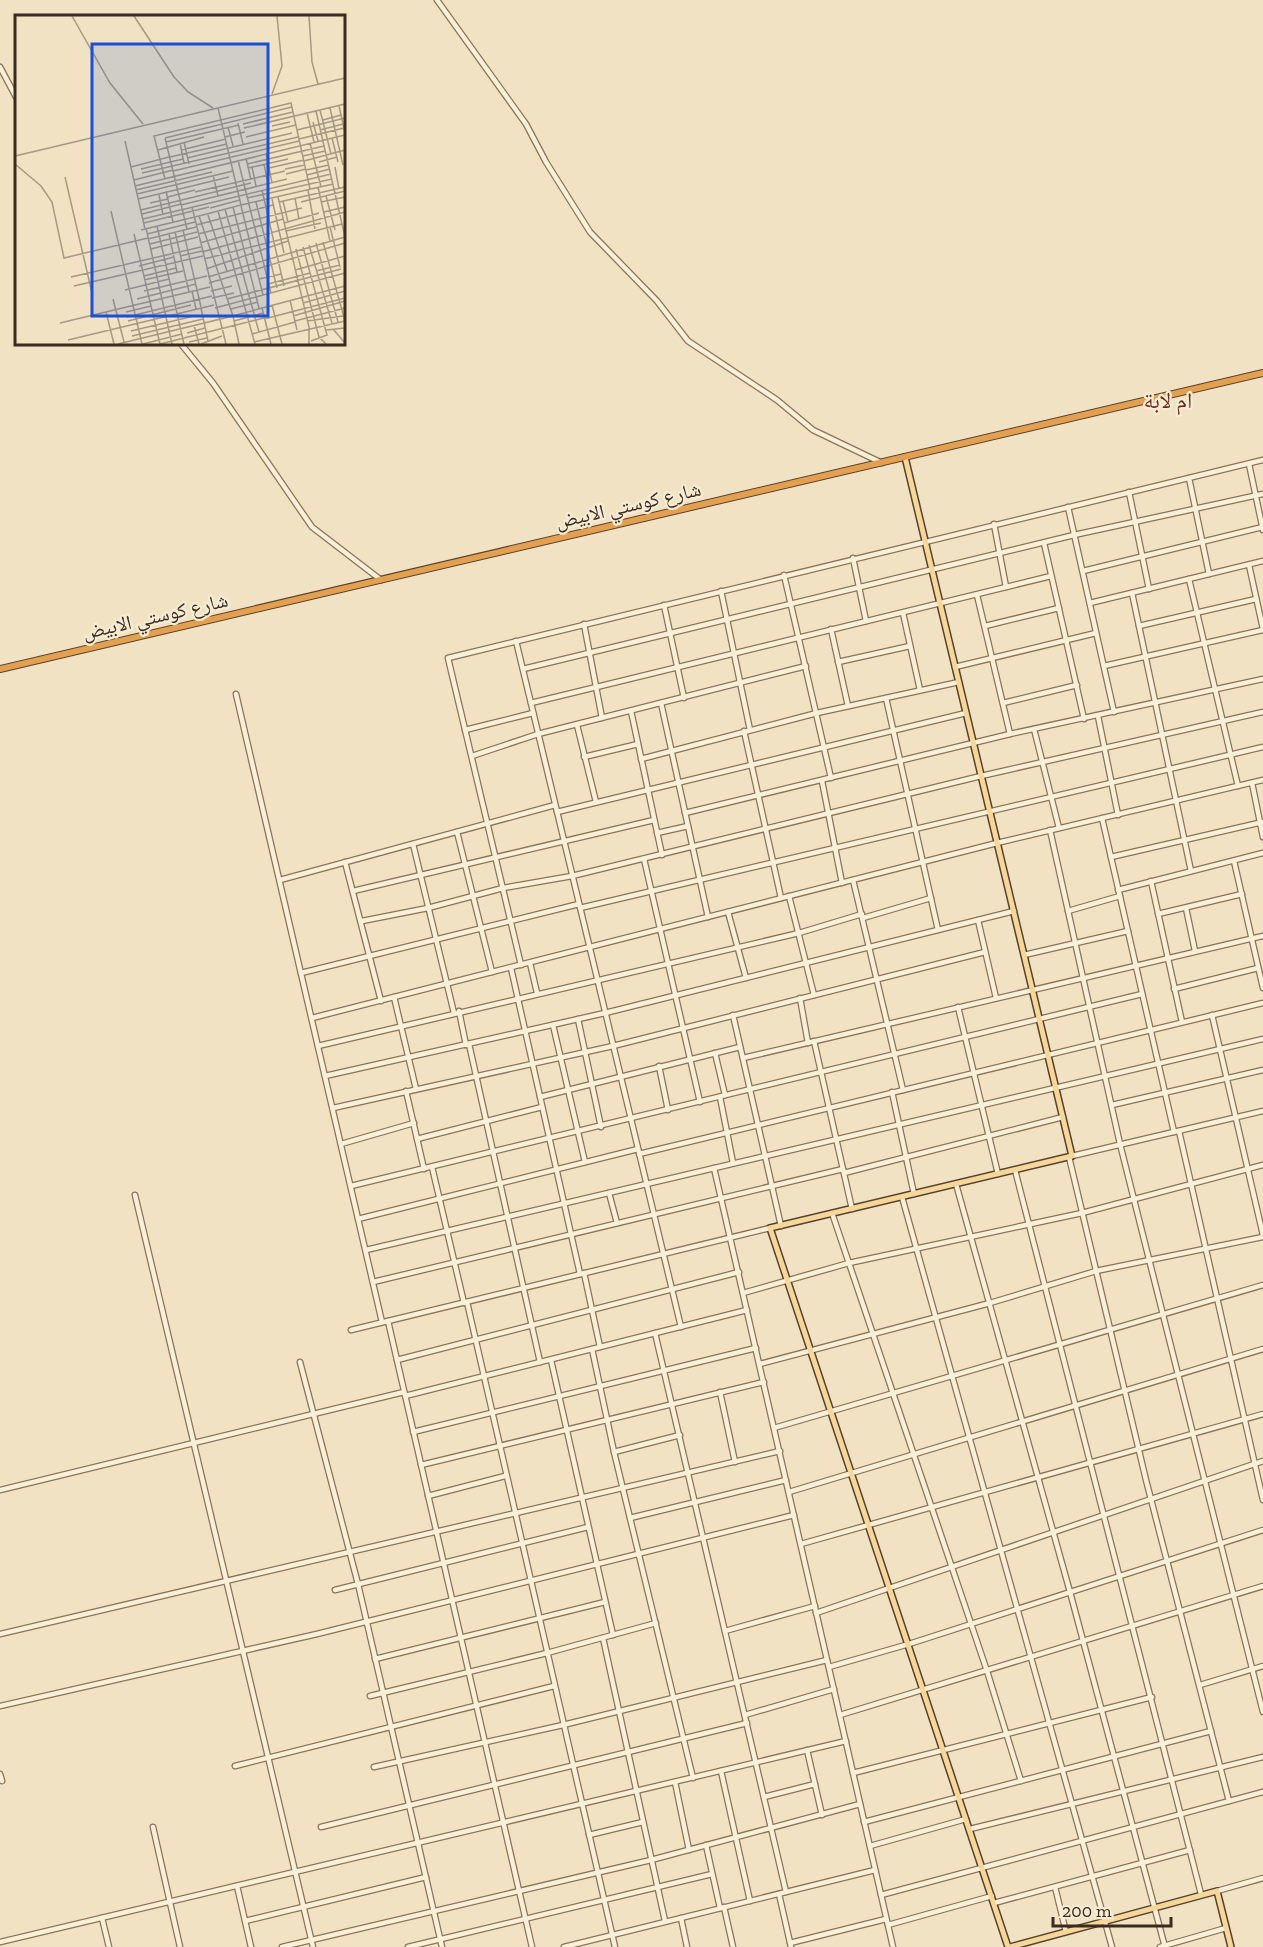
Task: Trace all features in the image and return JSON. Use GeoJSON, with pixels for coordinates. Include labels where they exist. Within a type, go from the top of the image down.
{"type":"FeatureCollection","features":[{"type":"Feature","properties":{"kind":"highway","name":"شارع كوستي الابيض"},"geometry":{"type":"LineString","coordinates":[[0,669],[1263,373]]}},
{"type":"Feature","properties":{"kind":"main road"},"geometry":{"type":"LineString","coordinates":[[905,457],[1071,1156],[770,1228],[1009,1947],[1217,1891],[1231,1947]]}},
{"type":"Feature","properties":{"kind":"street"},"geometry":{"type":"LineString","coordinates":[[437,0],[526,124],[546,162],[590,232],[657,301],[688,341],[777,400],[813,430],[882,463]]}},
{"type":"Feature","properties":{"kind":"street"},"geometry":{"type":"LineString","coordinates":[[0,67],[15,95]]}},
{"type":"Feature","properties":{"kind":"street"},"geometry":{"type":"LineString","coordinates":[[182,345],[213,383],[312,527],[381,580]]}},
{"type":"Feature","properties":{"kind":"street"},"geometry":{"type":"LineString","coordinates":[[522,965],[448,658],[1263,460]]}},
{"type":"Feature","properties":{"kind":"street"},"geometry":{"type":"LineString","coordinates":[[1083,571],[1263,528],[1249,464]]}},
{"type":"Feature","properties":{"kind":"street"},"geometry":{"type":"LineString","coordinates":[[1189,478],[1209,574]]}},
{"type":"Feature","properties":{"kind":"street"},"geometry":{"type":"LineString","coordinates":[[1129,492],[1149,589]]}},
{"type":"Feature","properties":{"kind":"street"},"geometry":{"type":"LineString","coordinates":[[522,669],[860,589],[1074,535],[1135,524],[1263,494]]}},
{"type":"Feature","properties":{"kind":"street"},"geometry":{"type":"LineString","coordinates":[[1068,507],[1114,712]]}},
{"type":"Feature","properties":{"kind":"street"},"geometry":{"type":"LineString","coordinates":[[994,524],[1006,587]]}},
{"type":"Feature","properties":{"kind":"street"},"geometry":{"type":"LineString","coordinates":[[1044,543],[1084,718]]}},
{"type":"Feature","properties":{"kind":"street"},"geometry":{"type":"LineString","coordinates":[[853,558],[866,621]]}},
{"type":"Feature","properties":{"kind":"street"},"geometry":{"type":"LineString","coordinates":[[1090,603],[1263,561]]}},
{"type":"Feature","properties":{"kind":"street"},"geometry":{"type":"LineString","coordinates":[[1104,666],[1263,629],[1248,565]]}},
{"type":"Feature","properties":{"kind":"street"},"geometry":{"type":"LineString","coordinates":[[784,575],[831,778]]}},
{"type":"Feature","properties":{"kind":"street"},"geometry":{"type":"LineString","coordinates":[[531,703],[1051,576]]}},
{"type":"Feature","properties":{"kind":"street"},"geometry":{"type":"LineString","coordinates":[[1189,579],[1238,786]]}},
{"type":"Feature","properties":{"kind":"street"},"geometry":{"type":"LineString","coordinates":[[721,591],[740,684],[758,796],[781,898]]}},
{"type":"Feature","properties":{"kind":"street"},"geometry":{"type":"LineString","coordinates":[[1132,593],[1191,871]]}},
{"type":"Feature","properties":{"kind":"street"},"geometry":{"type":"LineString","coordinates":[[977,595],[1010,734]]}},
{"type":"Feature","properties":{"kind":"street"},"geometry":{"type":"LineString","coordinates":[[1139,626],[1256,599]]}},
{"type":"Feature","properties":{"kind":"street"},"geometry":{"type":"LineString","coordinates":[[664,605],[684,698]]}},
{"type":"Feature","properties":{"kind":"street"},"geometry":{"type":"LineString","coordinates":[[985,626],[1059,608]]}},
{"type":"Feature","properties":{"kind":"street"},"geometry":{"type":"LineString","coordinates":[[903,613],[920,690]]}},
{"type":"Feature","properties":{"kind":"street"},"geometry":{"type":"LineString","coordinates":[[584,624],[602,718]]}},
{"type":"Feature","properties":{"kind":"street"},"geometry":{"type":"LineString","coordinates":[[831,629],[848,706]]}},
{"type":"Feature","properties":{"kind":"street"},"geometry":{"type":"LineString","coordinates":[[955,667],[1096,633]]}},
{"type":"Feature","properties":{"kind":"street"},"geometry":{"type":"LineString","coordinates":[[516,641],[681,1327]]}},
{"type":"Feature","properties":{"kind":"street"},"geometry":{"type":"LineString","coordinates":[[838,662],[910,646]]}},
{"type":"Feature","properties":{"kind":"street"},"geometry":{"type":"LineString","coordinates":[[471,756],[538,734],[806,666]]}},
{"type":"Feature","properties":{"kind":"street"},"geometry":{"type":"LineString","coordinates":[[685,813],[1010,734],[1263,679]]}},
{"type":"Feature","properties":{"kind":"street"},"geometry":{"type":"LineString","coordinates":[[641,759],[747,730],[958,682]]}},
{"type":"Feature","properties":{"kind":"street"},"geometry":{"type":"LineString","coordinates":[[1003,704],[1077,685]]}},
{"type":"Feature","properties":{"kind":"street"},"geometry":{"type":"LineString","coordinates":[[236,694],[373,1282],[397,1360],[532,1947]]}},
{"type":"Feature","properties":{"kind":"street"},"geometry":{"type":"LineString","coordinates":[[885,698],[938,930]]}},
{"type":"Feature","properties":{"kind":"street"},"geometry":{"type":"LineString","coordinates":[[661,704],[708,917]]}},
{"type":"Feature","properties":{"kind":"street"},"geometry":{"type":"LineString","coordinates":[[631,711],[662,855]]}},
{"type":"Feature","properties":{"kind":"street"},"geometry":{"type":"LineString","coordinates":[[362,921],[428,908],[503,888],[572,876],[981,776],[1263,712]]}},
{"type":"Feature","properties":{"kind":"street"},"geometry":{"type":"LineString","coordinates":[[465,730],[533,713]]}},
{"type":"Feature","properties":{"kind":"street"},"geometry":{"type":"LineString","coordinates":[[557,812],[966,713]]}},
{"type":"Feature","properties":{"kind":"street"},"geometry":{"type":"LineString","coordinates":[[1098,716],[1118,814]]}},
{"type":"Feature","properties":{"kind":"street"},"geometry":{"type":"LineString","coordinates":[[577,725],[596,802]]}},
{"type":"Feature","properties":{"kind":"street"},"geometry":{"type":"LineString","coordinates":[[1034,729],[1059,828]]}},
{"type":"Feature","properties":{"kind":"street"},"geometry":{"type":"LineString","coordinates":[[584,757],[638,744]]}},
{"type":"Feature","properties":{"kind":"street"},"geometry":{"type":"LineString","coordinates":[[301,973],[481,928],[700,880],[915,827],[1263,747]]}},
{"type":"Feature","properties":{"kind":"street"},"geometry":{"type":"LineString","coordinates":[[312,1018],[997,843],[1263,780]]}},
{"type":"Feature","properties":{"kind":"street"},"geometry":{"type":"LineString","coordinates":[[822,781],[842,883]]}},
{"type":"Feature","properties":{"kind":"street"},"geometry":{"type":"LineString","coordinates":[[1252,783],[1262,822],[1263,837]]}},
{"type":"Feature","properties":{"kind":"street"},"geometry":{"type":"LineString","coordinates":[[280,880],[555,805]]}},
{"type":"Feature","properties":{"kind":"street"},"geometry":{"type":"LineString","coordinates":[[1102,818],[1165,1094],[1192,1185],[1263,1500]]}},
{"type":"Feature","properties":{"kind":"street"},"geometry":{"type":"LineString","coordinates":[[353,891],[654,820]]}},
{"type":"Feature","properties":{"kind":"street"},"geometry":{"type":"LineString","coordinates":[[1111,857],[1262,822]]}},
{"type":"Feature","properties":{"kind":"street"},"geometry":{"type":"LineString","coordinates":[[657,833],[688,826]]}},
{"type":"Feature","properties":{"kind":"street"},"geometry":{"type":"LineString","coordinates":[[1050,830],[1120,1144],[1263,1712]]}},
{"type":"Feature","properties":{"kind":"street"},"geometry":{"type":"LineString","coordinates":[[457,832],[492,972]]}},
{"type":"Feature","properties":{"kind":"street"},"geometry":{"type":"LineString","coordinates":[[413,844],[446,984],[477,1076],[498,1184],[540,1362]]}},
{"type":"Feature","properties":{"kind":"street"},"geometry":{"type":"LineString","coordinates":[[1068,911],[1151,881],[1263,854]]}},
{"type":"Feature","properties":{"kind":"street"},"geometry":{"type":"LineString","coordinates":[[644,859],[700,1102]]}},
{"type":"Feature","properties":{"kind":"street"},"geometry":{"type":"LineString","coordinates":[[1234,861],[1263,988]]}},
{"type":"Feature","properties":{"kind":"street"},"geometry":{"type":"LineString","coordinates":[[345,862],[381,1000]]}},
{"type":"Feature","properties":{"kind":"street"},"geometry":{"type":"LineString","coordinates":[[853,880],[903,1090]]}},
{"type":"Feature","properties":{"kind":"street"},"geometry":{"type":"LineString","coordinates":[[1151,881],[1182,1022]]}},
{"type":"Feature","properties":{"kind":"street"},"geometry":{"type":"LineString","coordinates":[[1158,914],[1242,894]]}},
{"type":"Feature","properties":{"kind":"street"},"geometry":{"type":"LineString","coordinates":[[789,896],[814,995]]}},
{"type":"Feature","properties":{"kind":"street"},"geometry":{"type":"LineString","coordinates":[[318,1046],[597,978],[799,933],[931,898]]}},
{"type":"Feature","properties":{"kind":"street"},"geometry":{"type":"LineString","coordinates":[[1186,908],[1196,951]]}},
{"type":"Feature","properties":{"kind":"street"},"geometry":{"type":"LineString","coordinates":[[325,1076],[605,1013],[1014,911]]}},
{"type":"Feature","properties":{"kind":"street"},"geometry":{"type":"LineString","coordinates":[[728,912],[746,978]]}},
{"type":"Feature","properties":{"kind":"street"},"geometry":{"type":"LineString","coordinates":[[978,920],[996,998]]}},
{"type":"Feature","properties":{"kind":"street"},"geometry":{"type":"LineString","coordinates":[[1024,955],[1128,932]]}},
{"type":"Feature","properties":{"kind":"street"},"geometry":{"type":"LineString","coordinates":[[743,1058],[1263,936]]}},
{"type":"Feature","properties":{"kind":"street"},"geometry":{"type":"LineString","coordinates":[[333,1108],[613,1046],[985,952]]}},
{"type":"Feature","properties":{"kind":"street"},"geometry":{"type":"LineString","coordinates":[[530,963],[537,993]]}},
{"type":"Feature","properties":{"kind":"street"},"geometry":{"type":"LineString","coordinates":[[511,968],[571,1234],[600,1347]]}},
{"type":"Feature","properties":{"kind":"street"},"geometry":{"type":"LineString","coordinates":[[1174,989],[1258,968]]}},
{"type":"Feature","properties":{"kind":"street"},"geometry":{"type":"LineString","coordinates":[[351,1186],[579,1133],[894,1053],[1040,1021],[1142,994]]}},
{"type":"Feature","properties":{"kind":"street"},"geometry":{"type":"LineString","coordinates":[[394,997],[416,1089]]}},
{"type":"Feature","properties":{"kind":"street"},"geometry":{"type":"LineString","coordinates":[[800,998],[808,1043]]}},
{"type":"Feature","properties":{"kind":"street"},"geometry":{"type":"LineString","coordinates":[[358,1219],[585,1162],[727,1133],[1263,1003]]}},
{"type":"Feature","properties":{"kind":"street"},"geometry":{"type":"LineString","coordinates":[[958,1007],[998,1174]]}},
{"type":"Feature","properties":{"kind":"street"},"geometry":{"type":"LineString","coordinates":[[733,1015],[781,1226]]}},
{"type":"Feature","properties":{"kind":"street"},"geometry":{"type":"LineString","coordinates":[[760,1364],[990,1303],[1096,1271],[1263,1236],[1212,1015]]}},
{"type":"Feature","properties":{"kind":"street"},"geometry":{"type":"LineString","coordinates":[[578,1019],[602,1127]]}},
{"type":"Feature","properties":{"kind":"street"},"geometry":{"type":"LineString","coordinates":[[553,1025],[585,1162]]}},
{"type":"Feature","properties":{"kind":"street"},"geometry":{"type":"LineString","coordinates":[[366,1250],[1263,1039]]}},
{"type":"Feature","properties":{"kind":"street"},"geometry":{"type":"LineString","coordinates":[[814,1041],[852,1209]]}},
{"type":"Feature","properties":{"kind":"street"},"geometry":{"type":"LineString","coordinates":[[540,1097],[740,1047]]}},
{"type":"Feature","properties":{"kind":"street"},"geometry":{"type":"LineString","coordinates":[[715,1053],[733,1163]]}},
{"type":"Feature","properties":{"kind":"street"},"geometry":{"type":"LineString","coordinates":[[659,1066],[669,1110]]}},
{"type":"Feature","properties":{"kind":"street"},"geometry":{"type":"LineString","coordinates":[[1112,1105],[1263,1070]]}},
{"type":"Feature","properties":{"kind":"street"},"geometry":{"type":"LineString","coordinates":[[406,1091],[424,1169]]}},
{"type":"Feature","properties":{"kind":"street"},"geometry":{"type":"LineString","coordinates":[[892,1092],[914,1194]]}},
{"type":"Feature","properties":{"kind":"street"},"geometry":{"type":"LineString","coordinates":[[417,1138],[486,1123],[542,1107]]}},
{"type":"Feature","properties":{"kind":"street"},"geometry":{"type":"LineString","coordinates":[[1229,1802],[1110,1330],[1071,1156],[1263,1111]]}},
{"type":"Feature","properties":{"kind":"street"},"geometry":{"type":"LineString","coordinates":[[373,1282],[653,1214],[906,1157],[1063,1117]]}},
{"type":"Feature","properties":{"kind":"street"},"geometry":{"type":"LineString","coordinates":[[341,1144],[414,1123]]}},
{"type":"Feature","properties":{"kind":"street"},"geometry":{"type":"LineString","coordinates":[[743,1293],[849,1263],[1082,1213],[1263,1165]]}},
{"type":"Feature","properties":{"kind":"street"},"geometry":{"type":"LineString","coordinates":[[432,1167],[454,1263],[475,1340],[615,1947]]}},
{"type":"Feature","properties":{"kind":"street"},"geometry":{"type":"LineString","coordinates":[[714,1168],[893,1947]]}},
{"type":"Feature","properties":{"kind":"street"},"geometry":{"type":"LineString","coordinates":[[1015,1170],[1201,1894]]}},
{"type":"Feature","properties":{"kind":"street"},"geometry":{"type":"LineString","coordinates":[[956,1184],[1124,1791],[1155,1907],[1163,1947],[1226,1928]]}},
{"type":"Feature","properties":{"kind":"street"},"geometry":{"type":"LineString","coordinates":[[609,1192],[617,1223]]}},
{"type":"Feature","properties":{"kind":"street"},"geometry":{"type":"LineString","coordinates":[[135,1195],[313,1947]]}},
{"type":"Feature","properties":{"kind":"street"},"geometry":{"type":"LineString","coordinates":[[902,1197],[1029,1658],[1112,1947]]}},
{"type":"Feature","properties":{"kind":"street"},"geometry":{"type":"LineString","coordinates":[[832,1213],[987,1671],[1021,1781]]}},
{"type":"Feature","properties":{"kind":"street"},"geometry":{"type":"LineString","coordinates":[[351,1330],[770,1228]]}},
{"type":"Feature","properties":{"kind":"street"},"geometry":{"type":"LineString","coordinates":[[397,1360],[739,1272]]}},
{"type":"Feature","properties":{"kind":"street"},"geometry":{"type":"LineString","coordinates":[[774,1428],[893,1395],[1263,1284]]}},
{"type":"Feature","properties":{"kind":"street"},"geometry":{"type":"LineString","coordinates":[[0,1490],[483,1377],[747,1310]]}},
{"type":"Feature","properties":{"kind":"street"},"geometry":{"type":"LineString","coordinates":[[655,1334],[786,1892]]}},
{"type":"Feature","properties":{"kind":"street"},"geometry":{"type":"LineString","coordinates":[[413,1432],[756,1348]]}},
{"type":"Feature","properties":{"kind":"street"},"geometry":{"type":"LineString","coordinates":[[592,1349],[622,1488],[693,1778]]}},
{"type":"Feature","properties":{"kind":"street"},"geometry":{"type":"LineString","coordinates":[[789,1492],[1263,1349]]}},
{"type":"Feature","properties":{"kind":"street"},"geometry":{"type":"LineString","coordinates":[[551,1360],[613,1635]]}},
{"type":"Feature","properties":{"kind":"street"},"geometry":{"type":"LineString","coordinates":[[300,1362],[358,1584],[442,1947]]}},
{"type":"Feature","properties":{"kind":"street"},"geometry":{"type":"LineString","coordinates":[[421,1465],[764,1382]]}},
{"type":"Feature","properties":{"kind":"street"},"geometry":{"type":"LineString","coordinates":[[720,1392],[735,1462]]}},
{"type":"Feature","properties":{"kind":"street"},"geometry":{"type":"LineString","coordinates":[[801,1544],[868,1523],[1038,1478],[1263,1414]]}},
{"type":"Feature","properties":{"kind":"street"},"geometry":{"type":"LineString","coordinates":[[614,1452],[680,1435]]}},
{"type":"Feature","properties":{"kind":"street"},"geometry":{"type":"LineString","coordinates":[[0,1634],[780,1451]]}},
{"type":"Feature","properties":{"kind":"street"},"geometry":{"type":"LineString","coordinates":[[816,1613],[1263,1461]]}},
{"type":"Feature","properties":{"kind":"street"},"geometry":{"type":"LineString","coordinates":[[428,1496],[505,1476]]}},
{"type":"Feature","properties":{"kind":"street"},"geometry":{"type":"LineString","coordinates":[[630,1518],[786,1480]]}},
{"type":"Feature","properties":{"kind":"street"},"geometry":{"type":"LineString","coordinates":[[0,1706],[367,1622],[794,1515]]}},
{"type":"Feature","properties":{"kind":"street"},"geometry":{"type":"LineString","coordinates":[[335,1590],[588,1527]]}},
{"type":"Feature","properties":{"kind":"street"},"geometry":{"type":"LineString","coordinates":[[829,1667],[909,1644],[1263,1530]]}},
{"type":"Feature","properties":{"kind":"street"},"geometry":{"type":"LineString","coordinates":[[840,1714],[1263,1586]]}},
{"type":"Feature","properties":{"kind":"street"},"geometry":{"type":"LineString","coordinates":[[374,1659],[605,1602]]}},
{"type":"Feature","properties":{"kind":"street"},"geometry":{"type":"LineString","coordinates":[[725,1631],[814,1606]]}},
{"type":"Feature","properties":{"kind":"street"},"geometry":{"type":"LineString","coordinates":[[370,1696],[547,1653],[656,1623]]}},
{"type":"Feature","properties":{"kind":"street"},"geometry":{"type":"LineString","coordinates":[[603,1638],[665,1921]]}},
{"type":"Feature","properties":{"kind":"street"},"geometry":{"type":"LineString","coordinates":[[374,1767],[563,1725],[827,1660]]}},
{"type":"Feature","properties":{"kind":"street"},"geometry":{"type":"LineString","coordinates":[[1200,1684],[1263,1666]]}},
{"type":"Feature","properties":{"kind":"street"},"geometry":{"type":"LineString","coordinates":[[235,1766],[554,1686]]}},
{"type":"Feature","properties":{"kind":"street"},"geometry":{"type":"LineString","coordinates":[[745,1715],[834,1689]]}},
{"type":"Feature","properties":{"kind":"street"},"geometry":{"type":"LineString","coordinates":[[853,1773],[1152,1697]]}},
{"type":"Feature","properties":{"kind":"street"},"geometry":{"type":"LineString","coordinates":[[321,1827],[628,1754],[747,1723]]}},
{"type":"Feature","properties":{"kind":"street"},"geometry":{"type":"LineString","coordinates":[[864,1822],[1211,1731]]}},
{"type":"Feature","properties":{"kind":"street"},"geometry":{"type":"LineString","coordinates":[[0,1942],[846,1741]]}},
{"type":"Feature","properties":{"kind":"street"},"geometry":{"type":"LineString","coordinates":[[807,1750],[822,1815]]}},
{"type":"Feature","properties":{"kind":"street"},"geometry":{"type":"LineString","coordinates":[[970,1829],[1263,1756]]}},
{"type":"Feature","properties":{"kind":"street"},"geometry":{"type":"LineString","coordinates":[[721,1771],[750,1901]]}},
{"type":"Feature","properties":{"kind":"street"},"geometry":{"type":"LineString","coordinates":[[0,1774],[2,1781]]}},
{"type":"Feature","properties":{"kind":"street"},"geometry":{"type":"LineString","coordinates":[[675,1782],[689,1850]]}},
{"type":"Feature","properties":{"kind":"street"},"geometry":{"type":"LineString","coordinates":[[764,1797],[815,1784]]}},
{"type":"Feature","properties":{"kind":"street"},"geometry":{"type":"LineString","coordinates":[[881,1895],[1263,1792]]}},
{"type":"Feature","properties":{"kind":"street"},"geometry":{"type":"LineString","coordinates":[[282,1947],[651,1860],[860,1804]]}},
{"type":"Feature","properties":{"kind":"street"},"geometry":{"type":"LineString","coordinates":[[870,1846],[966,1819]]}},
{"type":"Feature","properties":{"kind":"street"},"geometry":{"type":"LineString","coordinates":[[589,1836],[643,1822]]}},
{"type":"Feature","properties":{"kind":"street"},"geometry":{"type":"LineString","coordinates":[[153,1827],[180,1947]]}},
{"type":"Feature","properties":{"kind":"street"},"geometry":{"type":"LineString","coordinates":[[706,1845],[733,1947]]}},
{"type":"Feature","properties":{"kind":"street"},"geometry":{"type":"LineString","coordinates":[[888,1925],[993,1899],[1093,1878],[1190,1851]]}},
{"type":"Feature","properties":{"kind":"street"},"geometry":{"type":"LineString","coordinates":[[564,1947],[875,1870]]}},
{"type":"Feature","properties":{"kind":"street"},"geometry":{"type":"LineString","coordinates":[[408,1947],[712,1874]]}},
{"type":"Feature","properties":{"kind":"street"},"geometry":{"type":"LineString","coordinates":[[246,1921],[426,1877]]}},
{"type":"Feature","properties":{"kind":"street"},"geometry":{"type":"LineString","coordinates":[[1217,1891],[1263,1878]]}},
{"type":"Feature","properties":{"kind":"street"},"geometry":{"type":"LineString","coordinates":[[237,1886],[252,1947]]}},
{"type":"Feature","properties":{"kind":"street"},"geometry":{"type":"LineString","coordinates":[[1055,1887],[1066,1932]]}},
{"type":"Feature","properties":{"kind":"street"},"geometry":{"type":"LineString","coordinates":[[779,1894],[790,1945],[886,1919]]}},
{"type":"Feature","properties":{"kind":"street"},"geometry":{"type":"LineString","coordinates":[[102,1918],[109,1947]]}},
{"type":"Feature","properties":{"kind":"street"},"geometry":{"type":"LineString","coordinates":[[681,1918],[687,1947]]}},
{"type":"Feature","properties":{"kind":"district","name":"ام لابة"},"geometry":{"type":"Point","coordinates":[1168,400]}}]}
